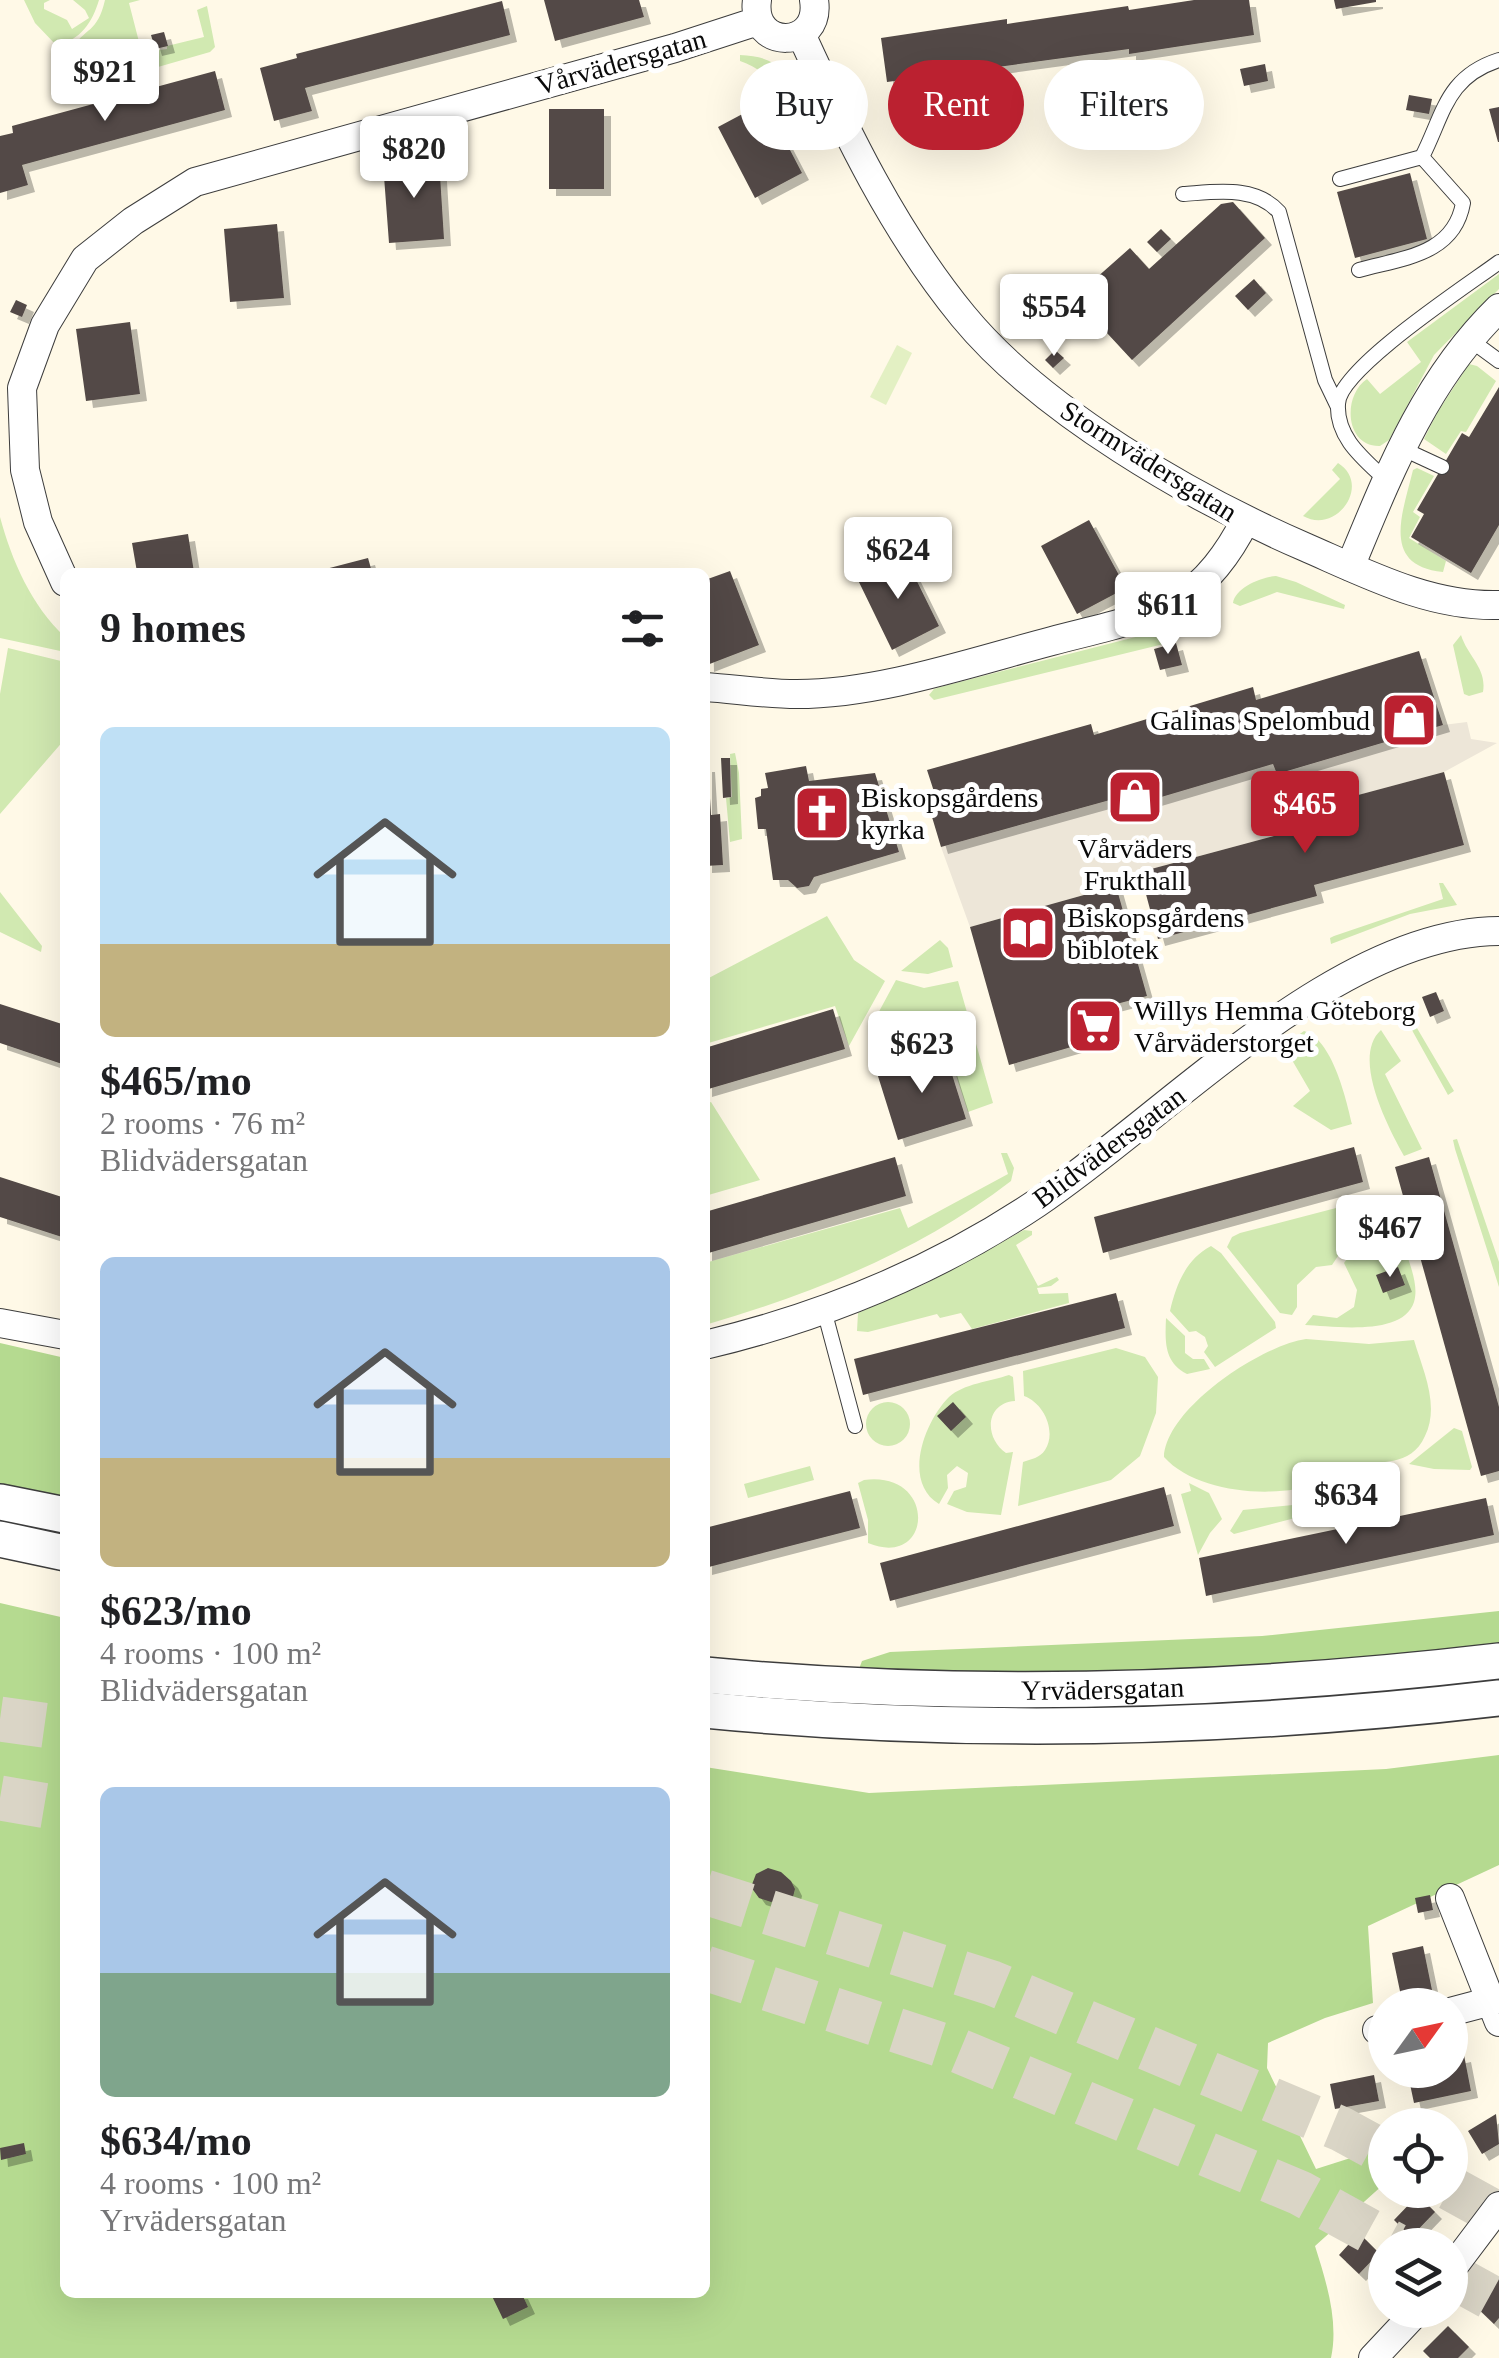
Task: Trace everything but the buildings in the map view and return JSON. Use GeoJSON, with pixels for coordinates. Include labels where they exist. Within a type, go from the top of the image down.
{"type":"FeatureCollection","features":[{"type":"Feature","properties":{"kind":"street"},"geometry":{"type":"LineString","coordinates":[[758,10],[765,30],[779,38],[801,34],[813,20],[814,0]]}},
{"type":"Feature","properties":{"kind":"street","name":"Vårvädersgatan"},"geometry":{"type":"LineString","coordinates":[[60,571],[38,522],[25,470],[22,388],[45,325],[85,258],[133,220],[195,182],[674,48],[758,10]]}},
{"type":"Feature","properties":{"kind":"street","name":"Stormvädersgatan"},"geometry":{"type":"LineString","coordinates":[[801,34],[907,239],[963,316],[1010,366],[1057,404],[1245,522],[1416,594],[1499,605]]}},
{"type":"Feature","properties":{"kind":"street"},"geometry":{"type":"LineString","coordinates":[[1350,567],[1419,412],[1470,339],[1499,308]]}},
{"type":"Feature","properties":{"kind":"street"},"geometry":{"type":"LineString","coordinates":[[710,687],[796,694],[830,692],[890,682],[1120,623],[1175,602],[1190,591],[1232,547],[1245,522]]}},
{"type":"Feature","properties":{"kind":"street","name":"Blidvädersgatan"},"geometry":{"type":"LineString","coordinates":[[710,1344],[824,1310],[890,1284],[1034,1204],[1244,1046],[1342,978],[1436,938],[1499,931]]}},
{"type":"Feature","properties":{"kind":"street"},"geometry":{"type":"LineString","coordinates":[[0,1323],[60,1334]]}},
{"type":"Feature","properties":{"kind":"street"},"geometry":{"type":"LineString","coordinates":[[0,1502],[60,1514]]}},
{"type":"Feature","properties":{"kind":"street"},"geometry":{"type":"LineString","coordinates":[[0,1540],[60,1552]]}},
{"type":"Feature","properties":{"kind":"street","name":"Yrvädersgatan"},"geometry":{"type":"LineString","coordinates":[[710,1675],[902,1688],[1087,1691],[1286,1682],[1499,1662]]}},
{"type":"Feature","properties":{"kind":"street","name":"Yrvädersgatan"},"geometry":{"type":"LineString","coordinates":[[710,1710],[901,1724],[1128,1726],[1356,1713],[1499,1698]]}},
{"type":"Feature","properties":{"kind":"street"},"geometry":{"type":"LineString","coordinates":[[1450,1898],[1496,2008],[1468,2010]]}},
{"type":"Feature","properties":{"kind":"street"},"geometry":{"type":"LineString","coordinates":[[1468,2247],[1499,2206]]}},
{"type":"Feature","properties":{"kind":"street"},"geometry":{"type":"LineString","coordinates":[[1374,2358],[1402,2328]]}},
{"type":"Feature","properties":{"kind":"lane"},"geometry":{"type":"LineString","coordinates":[[1422,157],[1451,91],[1462,79],[1499,60]]}},
{"type":"Feature","properties":{"kind":"lane"},"geometry":{"type":"LineString","coordinates":[[1340,179],[1422,157]]}},
{"type":"Feature","properties":{"kind":"lane"},"geometry":{"type":"LineString","coordinates":[[1359,270],[1435,249],[1460,221],[1463,203],[1422,157]]}},
{"type":"Feature","properties":{"kind":"lane"},"geometry":{"type":"LineString","coordinates":[[1184,194],[1228,190],[1270,202],[1278,212],[1324,380],[1340,422],[1350,445],[1386,480]]}},
{"type":"Feature","properties":{"kind":"lane"},"geometry":{"type":"LineString","coordinates":[[1337,406],[1340,390],[1366,364],[1499,262]]}},
{"type":"Feature","properties":{"kind":"lane"},"geometry":{"type":"LineString","coordinates":[[1470,339],[1499,361]]}},
{"type":"Feature","properties":{"kind":"lane"},"geometry":{"type":"LineString","coordinates":[[1401,448],[1442,468]]}},
{"type":"Feature","properties":{"kind":"lane"},"geometry":{"type":"LineString","coordinates":[[824,1310],[855,1426]]}},
{"type":"Feature","properties":{"kind":"green space"},"geometry":{"type":"Polygon","coordinates":[[[24,0],[50,0],[44,3],[44,9],[67,20],[72,29],[89,18],[73,0],[99,0],[84,29],[57,46],[35,23],[24,0]]]}},
{"type":"Feature","properties":{"kind":"green space"},"geometry":{"type":"Polygon","coordinates":[[[105,0],[140,0],[129,3],[146,69],[95,82],[92,75],[84,75],[70,51],[95,24],[105,0]]]}},
{"type":"Feature","properties":{"kind":"green space"},"geometry":{"type":"Polygon","coordinates":[[[207,6],[215,47],[210,52],[151,69],[146,52],[204,37],[197,10],[207,6]]]}},
{"type":"Feature","properties":{"kind":"green space"},"geometry":{"type":"Polygon","coordinates":[[[740,55],[765,60],[740,60],[740,55]]]}},
{"type":"Feature","properties":{"kind":"green space"},"geometry":{"type":"Polygon","coordinates":[[[1499,274],[1499,289],[1434,355],[1389,440],[1380,446],[1360,438],[1351,419],[1359,387],[1367,379],[1380,394],[1421,362],[1407,342],[1499,274]]]}},
{"type":"Feature","properties":{"kind":"green space"},"geometry":{"type":"Polygon","coordinates":[[[897,345],[912,353],[886,405],[870,397],[897,345]]]}},
{"type":"Feature","properties":{"kind":"green space"},"geometry":{"type":"Polygon","coordinates":[[[1469,364],[1496,381],[1466,432],[1461,431],[1446,454],[1424,439],[1469,364]]]}},
{"type":"Feature","properties":{"kind":"green space"},"geometry":{"type":"Polygon","coordinates":[[[1338,463],[1348,472],[1352,483],[1346,504],[1328,519],[1303,516],[1340,479],[1332,470],[1338,463]]]}},
{"type":"Feature","properties":{"kind":"green space"},"geometry":{"type":"Polygon","coordinates":[[[1417,468],[1434,476],[1413,512],[1420,517],[1409,538],[1446,561],[1443,572],[1423,568],[1403,548],[1401,519],[1413,470],[1417,468]]]}},
{"type":"Feature","properties":{"kind":"green space"},"geometry":{"type":"Polygon","coordinates":[[[0,517],[24,582],[60,632],[60,651],[0,638],[0,517]]]}},
{"type":"Feature","properties":{"kind":"green space"},"geometry":{"type":"Polygon","coordinates":[[[1276,576],[1345,605],[1344,609],[1277,592],[1240,606],[1233,603],[1250,584],[1276,576]]]}},
{"type":"Feature","properties":{"kind":"green space"},"geometry":{"type":"Polygon","coordinates":[[[1163,630],[1176,641],[934,700],[929,695],[944,686],[1163,630]]]}},
{"type":"Feature","properties":{"kind":"green space"},"geometry":{"type":"Polygon","coordinates":[[[1461,635],[1480,669],[1483,684],[1483,692],[1469,696],[1464,694],[1453,645],[1461,635]]]}},
{"type":"Feature","properties":{"kind":"green space"},"geometry":{"type":"Polygon","coordinates":[[[8,648],[60,661],[60,745],[0,814],[0,694],[8,648]]]}},
{"type":"Feature","properties":{"kind":"green space"},"geometry":{"type":"Polygon","coordinates":[[[735,753],[742,839],[730,842],[726,798],[732,797],[730,754],[735,753]]]}},
{"type":"Feature","properties":{"kind":"green space"},"geometry":{"type":"Polygon","coordinates":[[[1439,883],[1443,883],[1457,905],[1410,914],[1331,944],[1330,938],[1334,936],[1443,899],[1439,883]]]}},
{"type":"Feature","properties":{"kind":"green space"},"geometry":{"type":"Polygon","coordinates":[[[0,892],[42,946],[41,952],[0,932],[0,892]]]}},
{"type":"Feature","properties":{"kind":"green space"},"geometry":{"type":"Polygon","coordinates":[[[827,916],[854,960],[885,981],[849,1046],[835,1006],[710,1043],[710,977],[827,916]]]}},
{"type":"Feature","properties":{"kind":"green space"},"geometry":{"type":"Polygon","coordinates":[[[940,940],[948,948],[953,967],[928,974],[901,971],[940,940]]]}},
{"type":"Feature","properties":{"kind":"green space"},"geometry":{"type":"Polygon","coordinates":[[[896,980],[924,988],[958,981],[993,1103],[968,1112],[947,1048],[882,1068],[878,1063],[872,1064],[868,1032],[896,980]]]}},
{"type":"Feature","properties":{"kind":"green space"},"geometry":{"type":"Polygon","coordinates":[[[1414,1023],[1454,1091],[1448,1095],[1413,1032],[1410,1025],[1414,1023]]]}},
{"type":"Feature","properties":{"kind":"green space"},"geometry":{"type":"Polygon","coordinates":[[[1381,1030],[1401,1061],[1385,1074],[1422,1149],[1404,1156],[1382,1111],[1371,1074],[1373,1042],[1381,1030]]]}},
{"type":"Feature","properties":{"kind":"green space"},"geometry":{"type":"Polygon","coordinates":[[[1304,1031],[1314,1036],[1330,1057],[1352,1124],[1331,1130],[1293,1106],[1310,1091],[1285,1048],[1269,1056],[1304,1031]]]}},
{"type":"Feature","properties":{"kind":"green space"},"geometry":{"type":"Polygon","coordinates":[[[711,1102],[760,1180],[710,1195],[711,1102]]]}},
{"type":"Feature","properties":{"kind":"green space"},"geometry":{"type":"Polygon","coordinates":[[[1457,1139],[1499,1262],[1499,1287],[1455,1149],[1453,1140],[1457,1139]]]}},
{"type":"Feature","properties":{"kind":"green space"},"geometry":{"type":"Polygon","coordinates":[[[1001,1153],[1007,1153],[1014,1168],[1011,1181],[940,1229],[826,1284],[710,1323],[710,1262],[900,1208],[908,1228],[1008,1174],[1001,1153]]]}},
{"type":"Feature","properties":{"kind":"green space"},"geometry":{"type":"Polygon","coordinates":[[[1359,1202],[1369,1207],[1366,1214],[1332,1265],[1316,1267],[1297,1285],[1297,1307],[1292,1315],[1280,1313],[1227,1247],[1232,1237],[1240,1233],[1359,1202]]]}},
{"type":"Feature","properties":{"kind":"green space"},"geometry":{"type":"Polygon","coordinates":[[[1381,1212],[1398,1227],[1413,1275],[1415,1296],[1407,1313],[1382,1325],[1366,1327],[1305,1325],[1313,1315],[1337,1318],[1354,1307],[1357,1290],[1344,1263],[1381,1212]]]}},
{"type":"Feature","properties":{"kind":"green space"},"geometry":{"type":"Polygon","coordinates":[[[1024,1230],[1032,1231],[1032,1235],[1016,1245],[1038,1286],[1057,1277],[1059,1280],[1037,1288],[1039,1294],[1068,1293],[1069,1303],[972,1329],[961,1313],[940,1318],[937,1314],[868,1332],[857,1331],[858,1313],[925,1284],[1024,1230]]]}},
{"type":"Feature","properties":{"kind":"green space"},"geometry":{"type":"Polygon","coordinates":[[[1211,1246],[1221,1253],[1276,1328],[1215,1367],[1204,1352],[1208,1346],[1205,1337],[1196,1331],[1189,1332],[1170,1311],[1183,1274],[1211,1246]]]}},
{"type":"Feature","properties":{"kind":"green space"},"geometry":{"type":"Polygon","coordinates":[[[1166,1318],[1185,1336],[1185,1353],[1193,1359],[1204,1359],[1210,1369],[1187,1374],[1174,1364],[1166,1343],[1166,1318]]]}},
{"type":"Feature","properties":{"kind":"green space"},"geometry":{"type":"Polygon","coordinates":[[[1306,1339],[1369,1344],[1414,1340],[1431,1412],[1425,1436],[1411,1454],[1363,1465],[1299,1489],[1258,1492],[1195,1479],[1164,1457],[1169,1438],[1181,1419],[1219,1382],[1266,1353],[1306,1339]]]}},
{"type":"Feature","properties":{"kind":"green space"},"geometry":{"type":"Polygon","coordinates":[[[0,1343],[60,1357],[60,1495],[0,1484],[0,1343]]]}},
{"type":"Feature","properties":{"kind":"green space"},"geometry":{"type":"Polygon","coordinates":[[[1116,1348],[1145,1357],[1158,1377],[1156,1413],[1140,1456],[1111,1480],[1018,1506],[1023,1462],[1043,1453],[1050,1435],[1043,1411],[1024,1396],[1023,1371],[1116,1348]]]}},
{"type":"Feature","properties":{"kind":"green space"},"geometry":{"type":"Polygon","coordinates":[[[1013,1377],[1015,1401],[998,1408],[991,1422],[999,1447],[1006,1453],[1013,1452],[1001,1515],[967,1512],[947,1504],[954,1491],[966,1487],[968,1473],[957,1466],[947,1475],[948,1488],[939,1504],[921,1482],[919,1467],[932,1421],[955,1393],[1013,1377]]]}},
{"type":"Feature","properties":{"kind":"green space"},"geometry":{"type":"Polygon","coordinates":[[[888,1402],[904,1408],[910,1424],[904,1440],[888,1446],[872,1440],[866,1424],[872,1408],[888,1402]]]}},
{"type":"Feature","properties":{"kind":"green space"},"geometry":{"type":"Polygon","coordinates":[[[1454,1428],[1462,1431],[1470,1470],[1409,1464],[1454,1428]]]}},
{"type":"Feature","properties":{"kind":"green space"},"geometry":{"type":"Polygon","coordinates":[[[810,1466],[814,1480],[748,1498],[744,1484],[810,1466]]]}},
{"type":"Feature","properties":{"kind":"green space"},"geometry":{"type":"Polygon","coordinates":[[[888,1481],[905,1489],[915,1503],[915,1532],[905,1543],[890,1548],[868,1543],[868,1520],[858,1483],[888,1481]]]}},
{"type":"Feature","properties":{"kind":"green space"},"geometry":{"type":"Polygon","coordinates":[[[1189,1483],[1209,1493],[1222,1519],[1198,1555],[1181,1494],[1191,1491],[1189,1483]]]}},
{"type":"Feature","properties":{"kind":"green space"},"geometry":{"type":"Polygon","coordinates":[[[1293,1505],[1295,1518],[1234,1534],[1230,1531],[1243,1510],[1293,1505]]]}},
{"type":"Feature","properties":{"kind":"green space"},"geometry":{"type":"Polygon","coordinates":[[[0,1603],[60,1617],[60,2298],[710,2298],[710,1768],[869,1793],[1386,1769],[1499,1755],[1499,1865],[1368,1926],[1372,1988],[1368,1988],[1368,2005],[1268,2043],[1267,2068],[1316,2169],[1368,2152],[1368,2198],[1315,2246],[1332,2316],[1331,2358],[0,2358],[0,1603]]]}},
{"type":"Feature","properties":{"kind":"green space"},"geometry":{"type":"Polygon","coordinates":[[[1499,1611],[1499,1644],[1343,1661],[1105,1675],[859,1669],[862,1661],[890,1652],[1262,1636],[1499,1611]]]}},
{"type":"Feature","properties":{"kind":"shaded area"},"geometry":{"type":"Polygon","coordinates":[[[1467,722],[1471,739],[1497,743],[1444,772],[1292,813],[1296,830],[1140,872],[1116,886],[970,927],[941,847],[1110,800],[1273,764],[1278,774],[1443,725],[1467,722]]]}},
{"type":"Feature","properties":{"kind":"tunnel"},"geometry":{"type":"LineString","coordinates":[[0,1719],[60,1727]]}},
{"type":"Feature","properties":{"kind":"tunnel"},"geometry":{"type":"LineString","coordinates":[[0,1798],[60,1808]]}},
{"type":"Feature","properties":{"kind":"tunnel"},"geometry":{"type":"LineString","coordinates":[[710,1894],[992,1983],[1368,2144]]}},
{"type":"Feature","properties":{"kind":"tunnel"},"geometry":{"type":"LineString","coordinates":[[710,1970],[957,2050],[1300,2193],[1368,2230]]}},
{"type":"Feature","properties":{"kind":"tunnel"},"geometry":{"type":"LineString","coordinates":[[1468,2198],[1499,2215]]}},
{"type":"Feature","properties":{"kind":"tunnel"},"geometry":{"type":"LineString","coordinates":[[1468,2285],[1499,2302]]}},
{"type":"Feature","properties":{"kind":"place","name":"Galinas Spelombud"},"geometry":{"type":"Point","coordinates":[1409,720]}},
{"type":"Feature","properties":{"kind":"place","name":"Vårväders Frukthall"},"geometry":{"type":"Point","coordinates":[1135,797]}},
{"type":"Feature","properties":{"kind":"place","name":"Biskopsgårdens kyrka"},"geometry":{"type":"Point","coordinates":[822,813]}},
{"type":"Feature","properties":{"kind":"place","name":"Biskopsgårdens biblotek"},"geometry":{"type":"Point","coordinates":[1028,933]}},
{"type":"Feature","properties":{"kind":"place","name":"Willys Hemma Göteborg Vårväderstorget"},"geometry":{"type":"Point","coordinates":[1095,1026]}}]}
